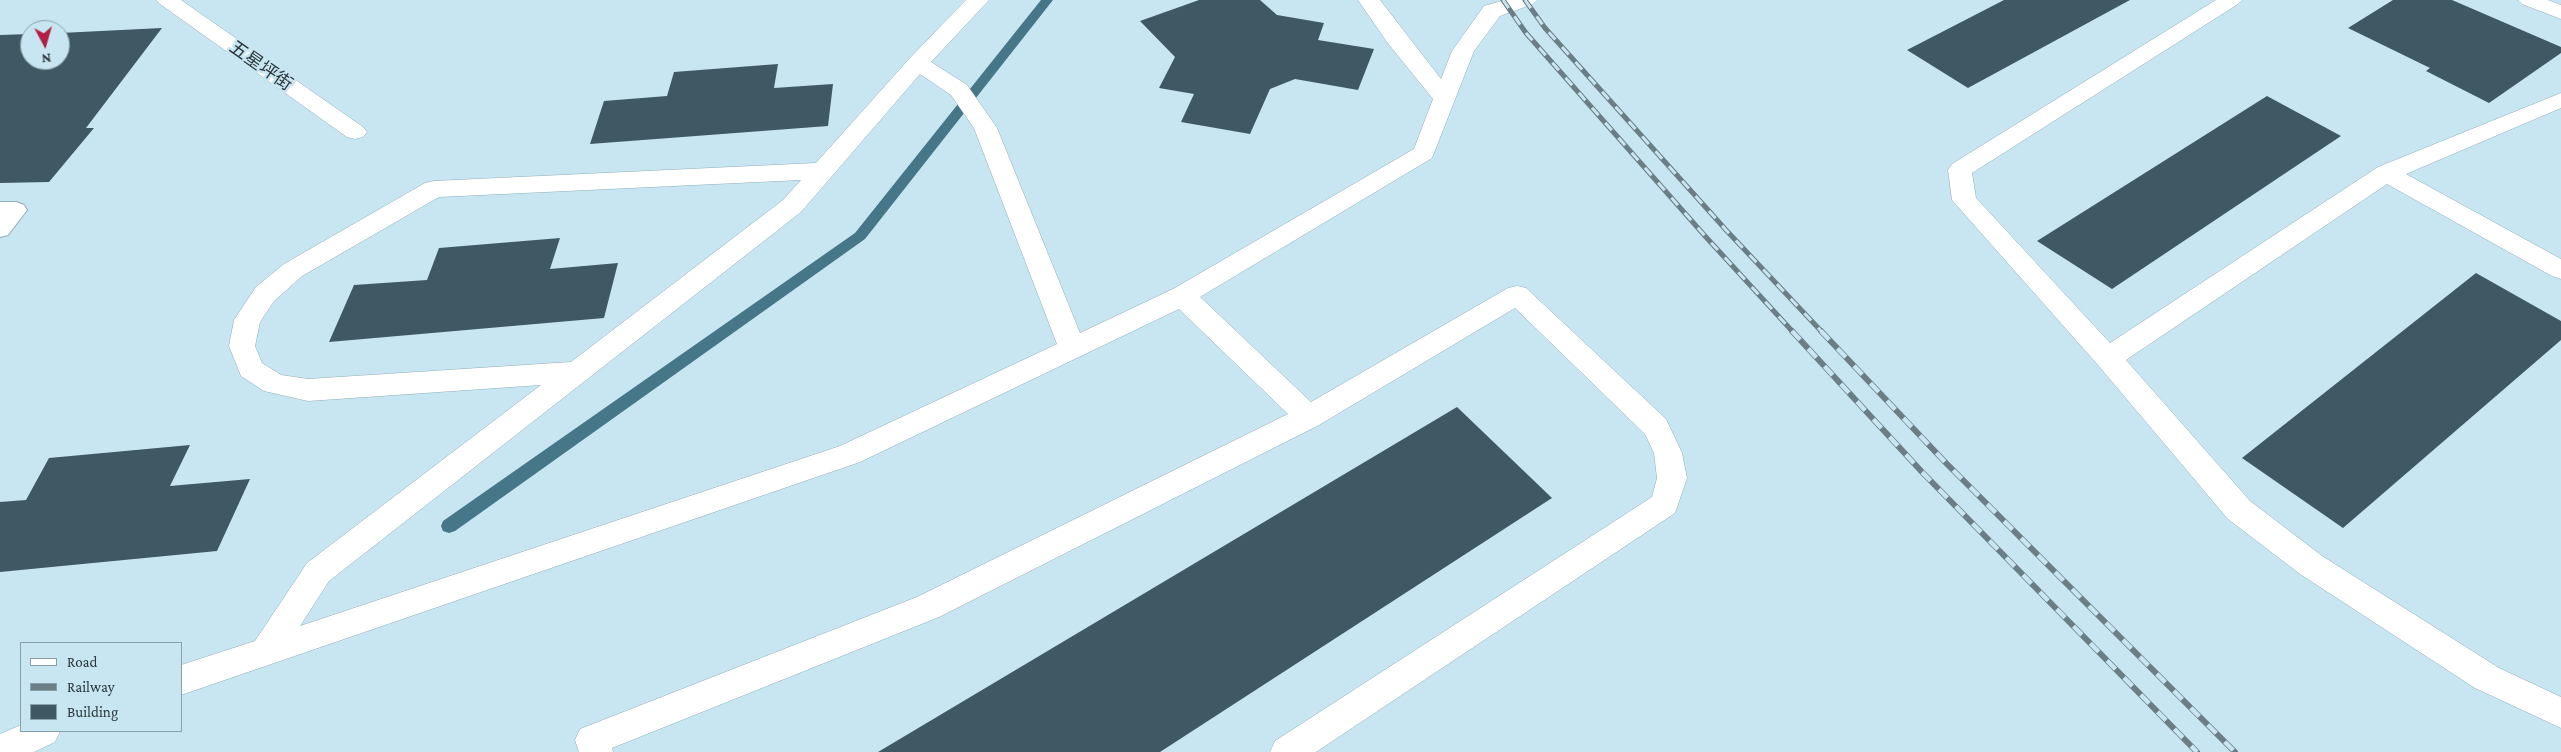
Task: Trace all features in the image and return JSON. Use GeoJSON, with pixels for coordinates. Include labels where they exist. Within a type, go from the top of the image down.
{"type":"FeatureCollection","features":[{"type":"Feature","properties":{"kind":"street","name":"五星坪街"},"geometry":{"type":"LineString","coordinates":[[167,0],[355,132]]}},
{"type":"Feature","properties":{"kind":"street"},"geometry":{"type":"LineString","coordinates":[[266,651],[318,572],[792,206],[918,64],[978,0]]}},
{"type":"Feature","properties":{"kind":"street"},"geometry":{"type":"LineString","coordinates":[[1369,0],[1395,37],[1445,98]]}},
{"type":"Feature","properties":{"kind":"street"},"geometry":{"type":"LineString","coordinates":[[182,680],[850,454],[1182,296],[1424,153],[1463,51],[1492,11],[1526,0]]}},
{"type":"Feature","properties":{"kind":"street"},"geometry":{"type":"LineString","coordinates":[[2231,0],[1960,170],[1964,200],[2108,358],[2246,515],[2311,565],[2487,678],[2561,713]]}},
{"type":"Feature","properties":{"kind":"street"},"geometry":{"type":"LineString","coordinates":[[2528,0],[2561,14]]}},
{"type":"Feature","properties":{"kind":"street"},"geometry":{"type":"LineString","coordinates":[[918,64],[959,90],[985,128],[1073,349]]}},
{"type":"Feature","properties":{"kind":"street"},"geometry":{"type":"LineString","coordinates":[[2108,358],[2386,173],[2561,100]]}},
{"type":"Feature","properties":{"kind":"street"},"geometry":{"type":"LineString","coordinates":[[578,372],[308,390],[274,384],[251,369],[242,346],[247,320],[265,294],[293,270],[434,189],[823,171]]}},
{"type":"Feature","properties":{"kind":"street"},"geometry":{"type":"LineString","coordinates":[[2386,173],[2561,270]]}},
{"type":"Feature","properties":{"kind":"street"},"geometry":{"type":"LineString","coordinates":[[596,752],[592,740],[928,607],[1309,417],[1517,295],[1656,427],[1668,452],[1672,478],[1665,504],[1287,752]]}},
{"type":"Feature","properties":{"kind":"street"},"geometry":{"type":"LineString","coordinates":[[1182,296],[1309,417]]}},
{"type":"Feature","properties":{"kind":"street"},"geometry":{"type":"LineString","coordinates":[[0,750],[42,732]]}},
{"type":"Feature","properties":{"kind":"lane"},"geometry":{"type":"LineString","coordinates":[[0,210],[16,210],[0,229]]}},
{"type":"Feature","properties":{"kind":"building"},"geometry":{"type":"Polygon","coordinates":[[[1199,0],[1260,0],[1277,15],[1324,23],[1318,40],[1374,49],[1358,90],[1295,79],[1270,89],[1250,134],[1181,122],[1194,94],[1159,88],[1175,57],[1140,21],[1199,0]]]}},
{"type":"Feature","properties":{"kind":"building"},"geometry":{"type":"Polygon","coordinates":[[[2004,0],[2130,0],[1968,88],[1907,50],[2004,0]]]}},
{"type":"Feature","properties":{"kind":"building"},"geometry":{"type":"Polygon","coordinates":[[[2393,0],[2452,0],[2561,47],[2561,53],[2489,103],[2426,71],[2430,68],[2348,28],[2393,0]]]}},
{"type":"Feature","properties":{"kind":"building"},"geometry":{"type":"Polygon","coordinates":[[[162,28],[86,128],[94,128],[49,182],[0,183],[0,35],[20,34],[20,70],[70,70],[70,33],[162,28]]]}},
{"type":"Feature","properties":{"kind":"building"},"geometry":{"type":"Polygon","coordinates":[[[778,64],[774,88],[833,84],[828,126],[590,144],[604,101],[667,96],[674,72],[778,64]]]}},
{"type":"Feature","properties":{"kind":"building"},"geometry":{"type":"Polygon","coordinates":[[[2267,96],[2341,136],[2112,289],[2037,241],[2267,96]]]}},
{"type":"Feature","properties":{"kind":"building"},"geometry":{"type":"Polygon","coordinates":[[[560,238],[550,269],[618,263],[604,318],[329,342],[354,285],[427,280],[439,248],[560,238]]]}},
{"type":"Feature","properties":{"kind":"building"},"geometry":{"type":"Polygon","coordinates":[[[2476,273],[2561,321],[2561,340],[2343,528],[2242,458],[2476,273]]]}},
{"type":"Feature","properties":{"kind":"building"},"geometry":{"type":"Polygon","coordinates":[[[1457,407],[1552,498],[1160,752],[878,752],[1457,407]]]}},
{"type":"Feature","properties":{"kind":"building"},"geometry":{"type":"Polygon","coordinates":[[[190,445],[170,486],[250,479],[217,551],[0,572],[0,502],[26,500],[49,458],[190,445]]]}},
{"type":"Feature","properties":{"kind":"waterway"},"geometry":{"type":"LineString","coordinates":[[449,526],[860,236],[1047,0]]}},
{"type":"Feature","properties":{"kind":"railway"},"geometry":{"type":"LineString","coordinates":[[1503,0],[1526,33],[1705,236],[1793,332]]}},
{"type":"Feature","properties":{"kind":"railway"},"geometry":{"type":"LineString","coordinates":[[1525,0],[1545,28],[1726,230],[1822,332]]}},
{"type":"Feature","properties":{"kind":"railway"},"geometry":{"type":"LineString","coordinates":[[1792,331],[1922,472],[2197,752]]}},
{"type":"Feature","properties":{"kind":"railway"},"geometry":{"type":"LineString","coordinates":[[1821,331],[1945,462],[2235,752]]}}]}
